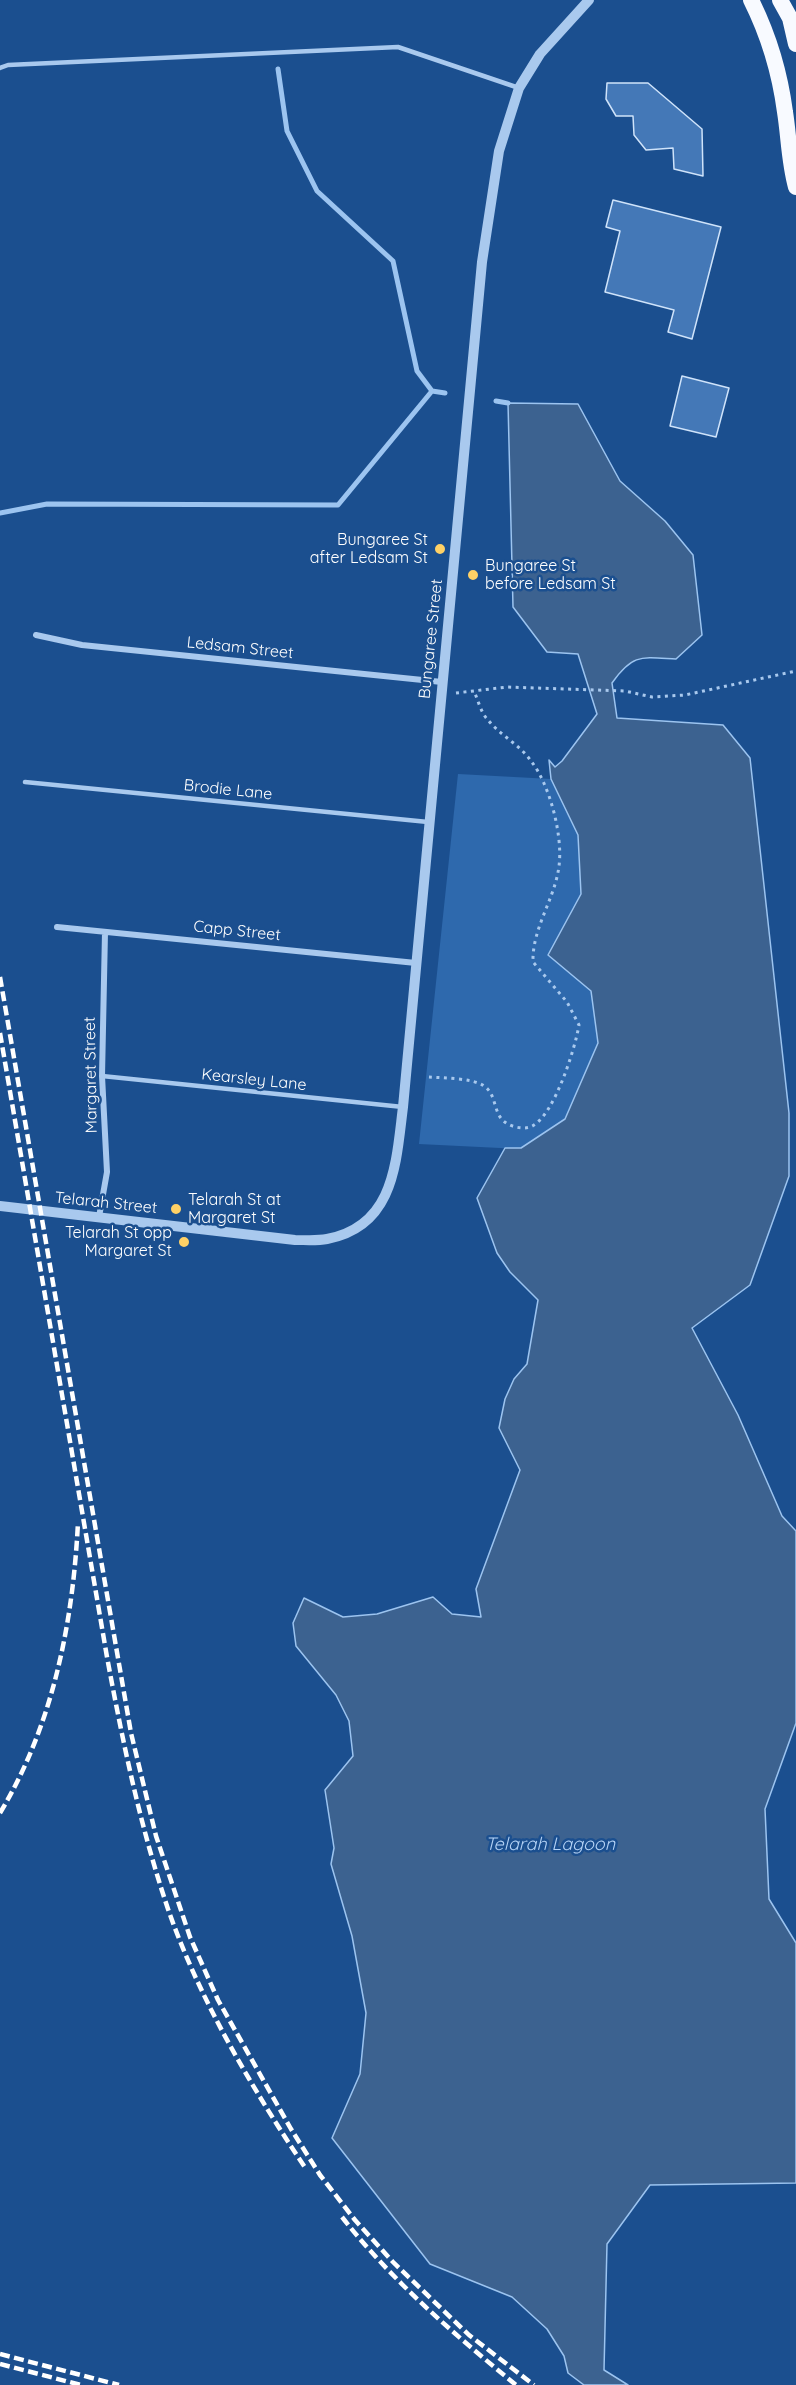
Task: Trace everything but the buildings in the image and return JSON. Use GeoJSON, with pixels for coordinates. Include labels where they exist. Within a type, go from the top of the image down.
{"type":"FeatureCollection","features":[{"type":"Feature","properties":{"kind":"highway"},"geometry":{"type":"LineString","coordinates":[[751,0],[765,32],[776,68],[785,110],[791,169],[796,187]]}},
{"type":"Feature","properties":{"kind":"highway"},"geometry":{"type":"LineString","coordinates":[[780,0],[790,18],[796,44]]}},
{"type":"Feature","properties":{"kind":"street","name":"Bungaree Street"},"geometry":{"type":"LineString","coordinates":[[378,1210],[395,1170],[403,1107],[482,262],[499,151],[519,88],[540,54],[589,0]]}},
{"type":"Feature","properties":{"kind":"street","name":"Bungaree Street"},"geometry":{"type":"LineString","coordinates":[[571,18],[601,0]]}},
{"type":"Feature","properties":{"kind":"street","name":"Ledsam Street"},"geometry":{"type":"LineString","coordinates":[[36,635],[82,645],[442,682]]}},
{"type":"Feature","properties":{"kind":"street","name":"Capp Street"},"geometry":{"type":"LineString","coordinates":[[57,927],[416,963]]}},
{"type":"Feature","properties":{"kind":"street","name":"Margaret Street"},"geometry":{"type":"LineString","coordinates":[[99,1217],[107,1172],[102,1076],[105,932]]}},
{"type":"Feature","properties":{"kind":"street","name":"Telarah Street"},"geometry":{"type":"LineString","coordinates":[[0,1206],[295,1240],[327,1239],[354,1230],[378,1210]]}},
{"type":"Feature","properties":{"kind":"lane"},"geometry":{"type":"LineString","coordinates":[[0,68],[8,65],[398,47],[519,88]]}},
{"type":"Feature","properties":{"kind":"lane","name":"Brodie Lane"},"geometry":{"type":"LineString","coordinates":[[25,783],[429,822]]}},
{"type":"Feature","properties":{"kind":"lane","name":"Kearsley Lane"},"geometry":{"type":"LineString","coordinates":[[102,1076],[403,1107]]}},
{"type":"Feature","properties":{"kind":"path"},"geometry":{"type":"LineString","coordinates":[[456,693],[507,687],[625,692],[652,697],[685,695],[796,671]]}},
{"type":"Feature","properties":{"kind":"path"},"geometry":{"type":"LineString","coordinates":[[429,1077],[463,1080],[484,1086],[493,1096],[498,1116],[506,1124],[521,1129],[533,1126],[543,1117],[568,1069],[579,1025],[567,1002],[532,962],[532,948],[559,867],[560,846],[557,824],[541,778],[531,760],[487,719],[474,692]]}},
{"type":"Feature","properties":{"kind":"shaded area"},"geometry":{"type":"Polygon","coordinates":[[[458,774],[551,779],[578,835],[581,894],[548,955],[591,991],[598,1043],[565,1119],[521,1149],[419,1144],[458,774]]]}},
{"type":"Feature","properties":{"kind":"water","name":"Telarah Lagoon"},"geometry":{"type":"Polygon","coordinates":[[[508,403],[578,404],[620,481],[665,521],[693,555],[702,635],[676,659],[646,658],[626,666],[612,683],[617,718],[723,725],[750,758],[789,1113],[789,1176],[750,1285],[692,1328],[738,1415],[782,1516],[796,1531],[796,1723],[765,1809],[769,1899],[796,1943],[796,2183],[650,2185],[607,2244],[604,2370],[628,2385],[584,2385],[568,2373],[564,2356],[547,2329],[512,2297],[430,2264],[332,2138],[360,2074],[366,2013],[352,1936],[331,1864],[334,1848],[325,1790],[353,1756],[349,1721],[336,1695],[296,1646],[293,1623],[304,1598],[343,1617],[377,1614],[433,1597],[452,1614],[481,1617],[476,1589],[520,1470],[499,1428],[505,1399],[514,1379],[527,1364],[538,1300],[510,1272],[497,1253],[477,1198],[505,1148],[521,1148],[565,1119],[598,1043],[591,991],[548,955],[581,894],[578,835],[551,779],[549,760],[555,767],[562,761],[597,714],[578,654],[547,652],[513,607],[508,403]]]}},
{"type":"Feature","properties":{"kind":"waterway"},"geometry":{"type":"LineString","coordinates":[[278,69],[287,131],[317,191],[393,261],[417,371],[432,391],[445,393]]}},
{"type":"Feature","properties":{"kind":"waterway"},"geometry":{"type":"LineString","coordinates":[[0,513],[47,504],[338,505],[432,391]]}},
{"type":"Feature","properties":{"kind":"waterway"},"geometry":{"type":"LineString","coordinates":[[496,401],[508,403]]}},
{"type":"Feature","properties":{"kind":"railway"},"geometry":{"type":"LineString","coordinates":[[0,977],[131,1733],[156,1836],[190,1937],[218,2000],[291,2129],[320,2175],[355,2220],[393,2262],[469,2335],[534,2385]]}},
{"type":"Feature","properties":{"kind":"railway"},"geometry":{"type":"LineString","coordinates":[[0,1033],[107,1657],[126,1753],[149,1847],[168,1909],[211,2010],[266,2107],[306,2169]]}},
{"type":"Feature","properties":{"kind":"railway"},"geometry":{"type":"LineString","coordinates":[[0,1813],[34,1745],[57,1672],[71,1598],[78,1522]]}},
{"type":"Feature","properties":{"kind":"railway"},"geometry":{"type":"LineString","coordinates":[[342,2217],[361,2241],[403,2285],[516,2385]]}},
{"type":"Feature","properties":{"kind":"railway"},"geometry":{"type":"LineString","coordinates":[[0,2354],[119,2385]]}},
{"type":"Feature","properties":{"kind":"railway"},"geometry":{"type":"LineString","coordinates":[[0,2364],[81,2385]]}},
{"type":"Feature","properties":{"kind":"place","name":"Bungaree St after Ledsam St"},"geometry":{"type":"Point","coordinates":[440,549]}},
{"type":"Feature","properties":{"kind":"place","name":"Bungaree St before Ledsam St"},"geometry":{"type":"Point","coordinates":[473,575]}},
{"type":"Feature","properties":{"kind":"place","name":"Telarah St at Margaret St"},"geometry":{"type":"Point","coordinates":[176,1209]}},
{"type":"Feature","properties":{"kind":"place","name":"Telarah St opp Margaret St"},"geometry":{"type":"Point","coordinates":[184,1242]}}]}
